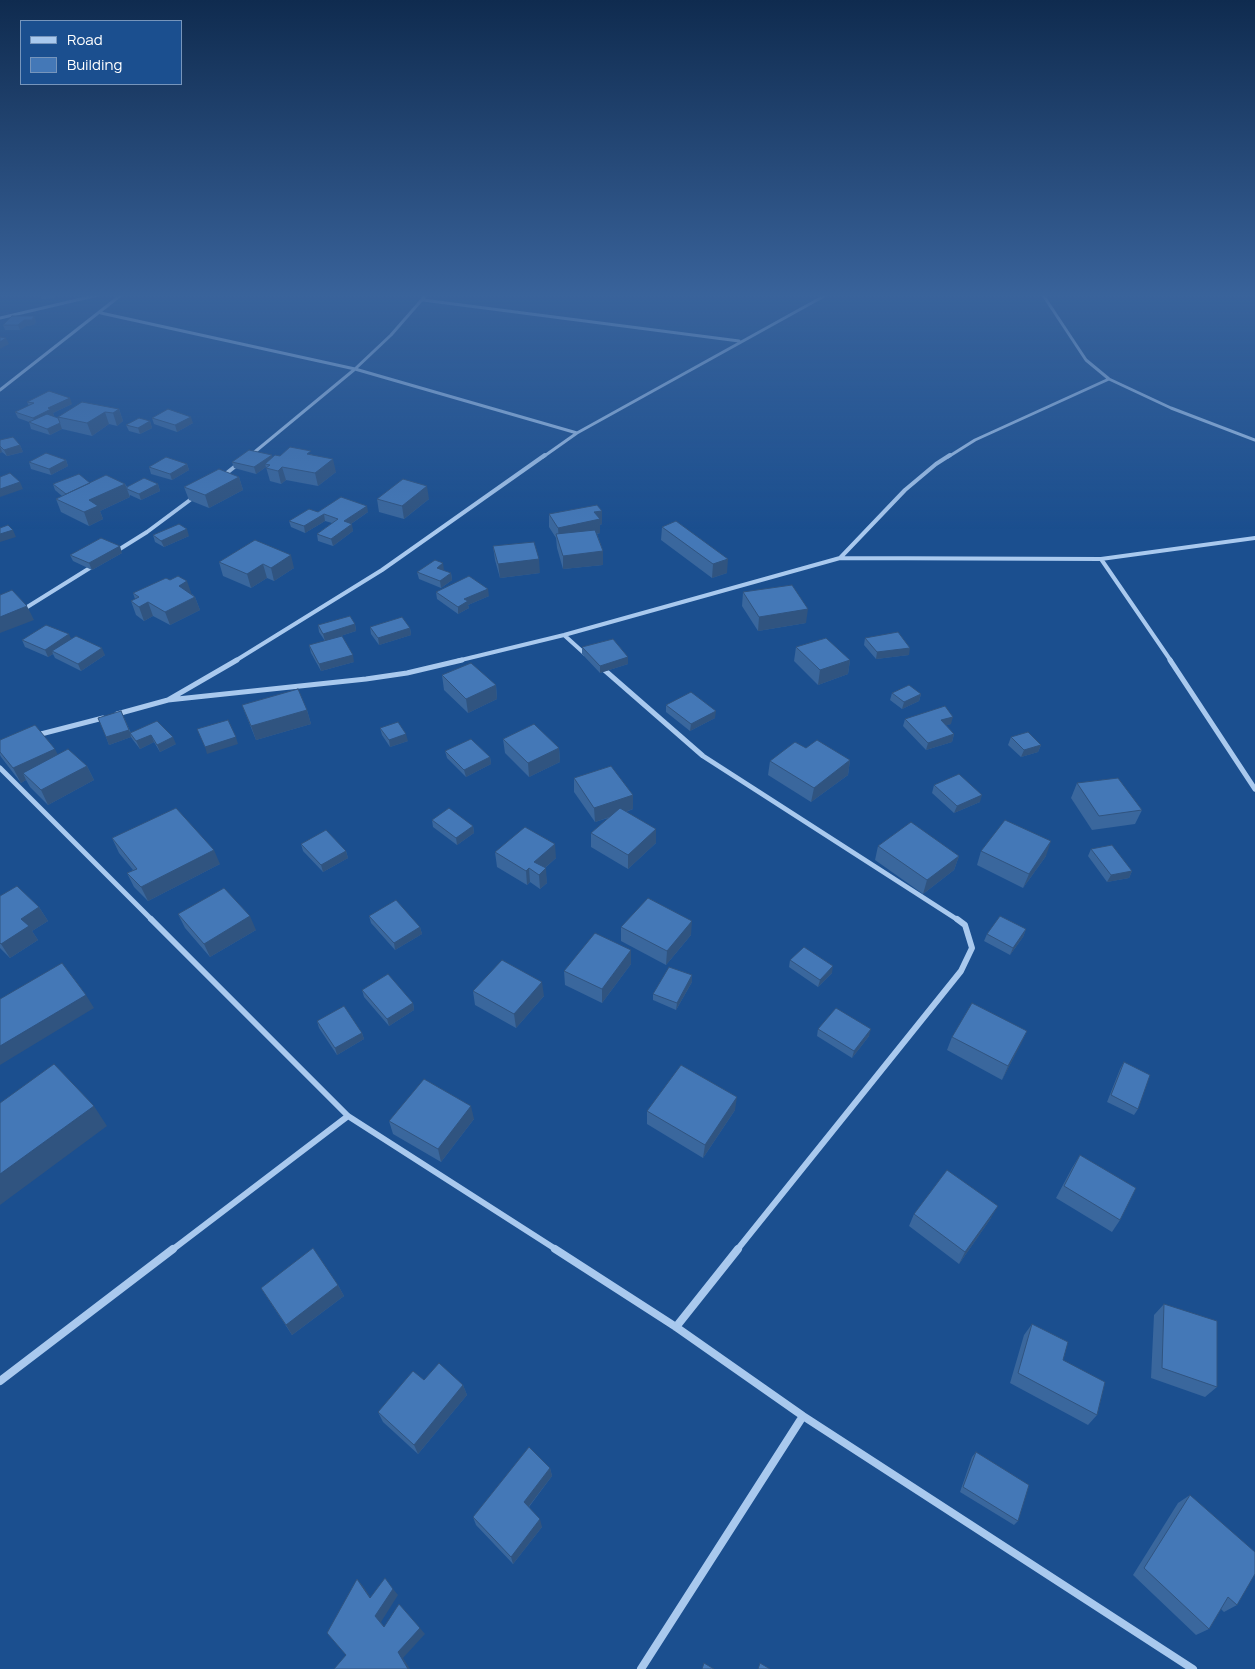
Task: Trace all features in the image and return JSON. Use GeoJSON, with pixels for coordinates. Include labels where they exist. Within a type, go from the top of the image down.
{"type":"FeatureCollection","features":[{"type":"Feature","properties":{"kind":"street"},"geometry":{"type":"LineString","coordinates":[[0,390],[22,373]]}},
{"type":"Feature","properties":{"kind":"street"},"geometry":{"type":"LineString","coordinates":[[215,481],[253,453],[350,373]]}},
{"type":"Feature","properties":{"kind":"street"},"geometry":{"type":"LineString","coordinates":[[368,373],[577,433]]}},
{"type":"Feature","properties":{"kind":"street"},"geometry":{"type":"LineString","coordinates":[[168,700],[270,640],[382,570],[577,433],[684,373]]}},
{"type":"Feature","properties":{"kind":"street"},"geometry":{"type":"LineString","coordinates":[[1101,373],[1108,379],[1171,408],[1255,440]]}},
{"type":"Feature","properties":{"kind":"street"},"geometry":{"type":"LineString","coordinates":[[840,558],[905,490],[936,464],[975,440],[1108,379]]}},
{"type":"Feature","properties":{"kind":"street"},"geometry":{"type":"LineString","coordinates":[[106,557],[147,532],[200,493]]}},
{"type":"Feature","properties":{"kind":"street"},"geometry":{"type":"LineString","coordinates":[[28,737],[168,700],[407,673],[564,636],[840,558],[1101,559],[1255,538]]}},
{"type":"Feature","properties":{"kind":"street"},"geometry":{"type":"LineString","coordinates":[[1101,559],[1170,659],[1255,789]]}},
{"type":"Feature","properties":{"kind":"street"},"geometry":{"type":"LineString","coordinates":[[16,614],[98,562]]}},
{"type":"Feature","properties":{"kind":"street"},"geometry":{"type":"LineString","coordinates":[[564,636],[703,756],[965,925],[972,948],[961,971],[919,1021],[676,1327]]}},
{"type":"Feature","properties":{"kind":"street"},"geometry":{"type":"LineString","coordinates":[[0,768],[348,1116],[676,1327],[803,1416],[1193,1669]]}},
{"type":"Feature","properties":{"kind":"street"},"geometry":{"type":"LineString","coordinates":[[0,1381],[348,1116]]}},
{"type":"Feature","properties":{"kind":"street"},"geometry":{"type":"LineString","coordinates":[[641,1669],[803,1416]]}},
{"type":"Feature","properties":{"kind":"building"},"geometry":{"type":"Polygon","coordinates":[[[49,391],[70,398],[48,408],[51,409],[33,418],[15,412],[34,403],[27,402],[49,391]]]}},
{"type":"Feature","properties":{"kind":"building"},"geometry":{"type":"Polygon","coordinates":[[[82,402],[119,409],[113,413],[105,412],[87,423],[58,417],[82,402]]]}},
{"type":"Feature","properties":{"kind":"building"},"geometry":{"type":"Polygon","coordinates":[[[168,409],[191,417],[175,425],[152,418],[168,409]]]}},
{"type":"Feature","properties":{"kind":"building"},"geometry":{"type":"Polygon","coordinates":[[[47,414],[58,418],[60,423],[47,429],[29,422],[47,414]]]}},
{"type":"Feature","properties":{"kind":"building"},"geometry":{"type":"Polygon","coordinates":[[[139,418],[150,421],[138,428],[126,425],[139,418]]]}},
{"type":"Feature","properties":{"kind":"building"},"geometry":{"type":"Polygon","coordinates":[[[13,437],[20,445],[4,450],[0,446],[0,440],[13,437]]]}},
{"type":"Feature","properties":{"kind":"building"},"geometry":{"type":"Polygon","coordinates":[[[290,447],[311,451],[307,454],[333,459],[315,473],[282,467],[278,471],[266,468],[270,465],[265,464],[275,455],[280,456],[290,447]]]}},
{"type":"Feature","properties":{"kind":"building"},"geometry":{"type":"Polygon","coordinates":[[[249,450],[272,455],[254,467],[232,462],[249,450]]]}},
{"type":"Feature","properties":{"kind":"building"},"geometry":{"type":"Polygon","coordinates":[[[46,453],[66,460],[49,469],[29,462],[46,453]]]}},
{"type":"Feature","properties":{"kind":"building"},"geometry":{"type":"Polygon","coordinates":[[[166,457],[187,464],[170,474],[149,467],[166,457]]]}},
{"type":"Feature","properties":{"kind":"building"},"geometry":{"type":"Polygon","coordinates":[[[219,469],[239,477],[205,495],[184,487],[219,469]]]}},
{"type":"Feature","properties":{"kind":"building"},"geometry":{"type":"Polygon","coordinates":[[[10,473],[20,482],[0,489],[0,477],[10,473]]]}},
{"type":"Feature","properties":{"kind":"building"},"geometry":{"type":"Polygon","coordinates":[[[79,474],[90,483],[66,494],[53,484],[79,474]]]}},
{"type":"Feature","properties":{"kind":"building"},"geometry":{"type":"Polygon","coordinates":[[[106,475],[125,484],[89,500],[98,506],[84,512],[56,499],[106,475]]]}},
{"type":"Feature","properties":{"kind":"building"},"geometry":{"type":"Polygon","coordinates":[[[144,478],[158,484],[139,494],[127,489],[127,487],[144,478]]]}},
{"type":"Feature","properties":{"kind":"building"},"geometry":{"type":"Polygon","coordinates":[[[403,479],[427,486],[402,506],[377,499],[403,479]]]}},
{"type":"Feature","properties":{"kind":"building"},"geometry":{"type":"Polygon","coordinates":[[[341,497],[367,506],[344,521],[352,524],[331,539],[317,534],[338,519],[324,514],[304,526],[289,521],[309,509],[318,512],[341,497]]]}},
{"type":"Feature","properties":{"kind":"building"},"geometry":{"type":"Polygon","coordinates":[[[597,505],[602,511],[594,512],[600,519],[558,528],[549,514],[597,505]]]}},
{"type":"Feature","properties":{"kind":"building"},"geometry":{"type":"Polygon","coordinates":[[[676,521],[728,559],[713,564],[662,527],[676,521]]]}},
{"type":"Feature","properties":{"kind":"building"},"geometry":{"type":"Polygon","coordinates":[[[179,524],[187,529],[161,541],[153,535],[179,524]]]}},
{"type":"Feature","properties":{"kind":"building"},"geometry":{"type":"Polygon","coordinates":[[[8,525],[13,530],[0,534],[0,528],[8,525]]]}},
{"type":"Feature","properties":{"kind":"building"},"geometry":{"type":"Polygon","coordinates":[[[595,530],[603,551],[563,556],[556,534],[595,530]]]}},
{"type":"Feature","properties":{"kind":"building"},"geometry":{"type":"Polygon","coordinates":[[[101,538],[120,546],[89,563],[70,555],[101,538]]]}},
{"type":"Feature","properties":{"kind":"building"},"geometry":{"type":"Polygon","coordinates":[[[255,540],[291,555],[271,568],[263,564],[247,574],[219,562],[255,540]]]}},
{"type":"Feature","properties":{"kind":"building"},"geometry":{"type":"Polygon","coordinates":[[[534,542],[539,559],[498,564],[493,546],[534,542]]]}},
{"type":"Feature","properties":{"kind":"building"},"geometry":{"type":"Polygon","coordinates":[[[435,560],[443,563],[437,568],[451,573],[440,581],[417,572],[435,560]]]}},
{"type":"Feature","properties":{"kind":"building"},"geometry":{"type":"Polygon","coordinates":[[[178,576],[187,581],[179,586],[195,597],[165,612],[148,602],[139,607],[131,601],[139,597],[133,593],[166,578],[170,580],[178,576]]]}},
{"type":"Feature","properties":{"kind":"building"},"geometry":{"type":"Polygon","coordinates":[[[469,576],[488,589],[464,599],[468,601],[458,607],[436,592],[469,576]]]}},
{"type":"Feature","properties":{"kind":"building"},"geometry":{"type":"Polygon","coordinates":[[[792,585],[808,609],[759,617],[743,592],[792,585]]]}},
{"type":"Feature","properties":{"kind":"building"},"geometry":{"type":"Polygon","coordinates":[[[12,590],[27,606],[0,617],[0,595],[12,590]]]}},
{"type":"Feature","properties":{"kind":"building"},"geometry":{"type":"Polygon","coordinates":[[[350,616],[355,624],[323,634],[318,625],[350,616]]]}},
{"type":"Feature","properties":{"kind":"building"},"geometry":{"type":"Polygon","coordinates":[[[402,617],[410,628],[378,638],[370,627],[402,617]]]}},
{"type":"Feature","properties":{"kind":"building"},"geometry":{"type":"Polygon","coordinates":[[[46,625],[69,634],[45,650],[22,640],[46,625]]]}},
{"type":"Feature","properties":{"kind":"building"},"geometry":{"type":"Polygon","coordinates":[[[898,632],[910,648],[877,652],[865,638],[898,632]]]}},
{"type":"Feature","properties":{"kind":"building"},"geometry":{"type":"Polygon","coordinates":[[[76,636],[102,648],[78,664],[52,651],[76,636]]]}},
{"type":"Feature","properties":{"kind":"building"},"geometry":{"type":"Polygon","coordinates":[[[342,636],[353,655],[319,664],[309,645],[342,636]]]}},
{"type":"Feature","properties":{"kind":"building"},"geometry":{"type":"Polygon","coordinates":[[[826,638],[850,660],[820,670],[796,647],[826,638]]]}},
{"type":"Feature","properties":{"kind":"building"},"geometry":{"type":"Polygon","coordinates":[[[613,639],[628,657],[600,666],[582,647],[613,639]]]}},
{"type":"Feature","properties":{"kind":"building"},"geometry":{"type":"Polygon","coordinates":[[[471,663],[496,685],[466,699],[442,675],[471,663]]]}},
{"type":"Feature","properties":{"kind":"building"},"geometry":{"type":"Polygon","coordinates":[[[909,685],[921,694],[904,702],[892,693],[909,685]]]}},
{"type":"Feature","properties":{"kind":"building"},"geometry":{"type":"Polygon","coordinates":[[[298,689],[307,710],[251,726],[242,705],[298,689]]]}},
{"type":"Feature","properties":{"kind":"building"},"geometry":{"type":"Polygon","coordinates":[[[691,692],[716,711],[691,724],[666,705],[691,692]]]}},
{"type":"Feature","properties":{"kind":"building"},"geometry":{"type":"Polygon","coordinates":[[[945,706],[953,717],[941,720],[954,734],[928,743],[905,719],[945,706]]]}},
{"type":"Feature","properties":{"kind":"building"},"geometry":{"type":"Polygon","coordinates":[[[121,711],[129,730],[106,737],[98,718],[121,711]]]}},
{"type":"Feature","properties":{"kind":"building"},"geometry":{"type":"Polygon","coordinates":[[[228,720],[236,737],[205,747],[197,729],[228,720]]]}},
{"type":"Feature","properties":{"kind":"building"},"geometry":{"type":"Polygon","coordinates":[[[157,721],[173,737],[157,745],[151,735],[136,741],[130,733],[157,721]]]}},
{"type":"Feature","properties":{"kind":"building"},"geometry":{"type":"Polygon","coordinates":[[[398,722],[406,734],[389,740],[380,728],[398,722]]]}},
{"type":"Feature","properties":{"kind":"building"},"geometry":{"type":"Polygon","coordinates":[[[534,724],[559,748],[528,763],[503,739],[534,724]]]}},
{"type":"Feature","properties":{"kind":"building"},"geometry":{"type":"Polygon","coordinates":[[[35,725],[55,749],[13,768],[0,752],[0,740],[35,725]]]}},
{"type":"Feature","properties":{"kind":"building"},"geometry":{"type":"Polygon","coordinates":[[[1028,732],[1041,745],[1024,750],[1011,737],[1028,732]]]}},
{"type":"Feature","properties":{"kind":"building"},"geometry":{"type":"Polygon","coordinates":[[[471,739],[490,757],[464,770],[445,751],[471,739]]]}},
{"type":"Feature","properties":{"kind":"building"},"geometry":{"type":"Polygon","coordinates":[[[817,740],[850,760],[814,788],[770,761],[795,742],[806,748],[817,740]]]}},
{"type":"Feature","properties":{"kind":"building"},"geometry":{"type":"Polygon","coordinates":[[[68,749],[87,766],[41,790],[23,773],[68,749]]]}},
{"type":"Feature","properties":{"kind":"building"},"geometry":{"type":"Polygon","coordinates":[[[611,766],[633,795],[594,808],[574,778],[611,766]]]}},
{"type":"Feature","properties":{"kind":"building"},"geometry":{"type":"Polygon","coordinates":[[[959,774],[982,795],[957,806],[934,785],[959,774]]]}},
{"type":"Feature","properties":{"kind":"building"},"geometry":{"type":"Polygon","coordinates":[[[1118,778],[1142,810],[1099,816],[1077,783],[1118,778]]]}},
{"type":"Feature","properties":{"kind":"building"},"geometry":{"type":"Polygon","coordinates":[[[176,808],[214,850],[141,887],[127,873],[137,869],[112,838],[176,808]]]}},
{"type":"Feature","properties":{"kind":"building"},"geometry":{"type":"Polygon","coordinates":[[[449,808],[473,826],[456,838],[432,820],[449,808]]]}},
{"type":"Feature","properties":{"kind":"building"},"geometry":{"type":"Polygon","coordinates":[[[620,808],[656,829],[628,855],[591,833],[620,808]]]}},
{"type":"Feature","properties":{"kind":"building"},"geometry":{"type":"Polygon","coordinates":[[[1005,820],[1051,841],[1029,874],[981,851],[1005,820]]]}},
{"type":"Feature","properties":{"kind":"building"},"geometry":{"type":"Polygon","coordinates":[[[911,822],[959,856],[927,880],[878,846],[911,822]]]}},
{"type":"Feature","properties":{"kind":"building"},"geometry":{"type":"Polygon","coordinates":[[[525,827],[555,844],[534,862],[546,868],[539,875],[529,868],[526,871],[495,852],[525,827]]]}},
{"type":"Feature","properties":{"kind":"building"},"geometry":{"type":"Polygon","coordinates":[[[326,830],[346,851],[321,865],[301,844],[326,830]]]}},
{"type":"Feature","properties":{"kind":"building"},"geometry":{"type":"Polygon","coordinates":[[[1112,845],[1132,871],[1111,875],[1091,849],[1112,845]]]}},
{"type":"Feature","properties":{"kind":"building"},"geometry":{"type":"Polygon","coordinates":[[[17,886],[39,907],[21,919],[29,926],[1,944],[0,896],[17,886]]]}},
{"type":"Feature","properties":{"kind":"building"},"geometry":{"type":"Polygon","coordinates":[[[224,888],[250,916],[204,944],[178,914],[224,888]]]}},
{"type":"Feature","properties":{"kind":"building"},"geometry":{"type":"Polygon","coordinates":[[[648,898],[692,921],[667,951],[621,927],[648,898]]]}},
{"type":"Feature","properties":{"kind":"building"},"geometry":{"type":"Polygon","coordinates":[[[396,900],[420,927],[394,943],[369,916],[396,900]]]}},
{"type":"Feature","properties":{"kind":"building"},"geometry":{"type":"Polygon","coordinates":[[[1000,916],[1026,929],[1013,948],[987,934],[1000,916]]]}},
{"type":"Feature","properties":{"kind":"building"},"geometry":{"type":"Polygon","coordinates":[[[595,933],[631,950],[602,989],[564,971],[595,933]]]}},
{"type":"Feature","properties":{"kind":"building"},"geometry":{"type":"Polygon","coordinates":[[[804,947],[833,966],[820,980],[790,960],[804,947]]]}},
{"type":"Feature","properties":{"kind":"building"},"geometry":{"type":"Polygon","coordinates":[[[502,960],[542,982],[514,1014],[473,991],[502,960]]]}},
{"type":"Feature","properties":{"kind":"building"},"geometry":{"type":"Polygon","coordinates":[[[62,963],[86,995],[0,1046],[0,999],[62,963]]]}},
{"type":"Feature","properties":{"kind":"building"},"geometry":{"type":"Polygon","coordinates":[[[669,967],[692,975],[677,1003],[653,994],[669,967]]]}},
{"type":"Feature","properties":{"kind":"building"},"geometry":{"type":"Polygon","coordinates":[[[388,974],[413,1003],[387,1019],[362,990],[388,974]]]}},
{"type":"Feature","properties":{"kind":"building"},"geometry":{"type":"Polygon","coordinates":[[[972,1003],[1027,1031],[1008,1066],[952,1037],[972,1003]]]}},
{"type":"Feature","properties":{"kind":"building"},"geometry":{"type":"Polygon","coordinates":[[[344,1006],[362,1033],[335,1048],[317,1021],[344,1006]]]}},
{"type":"Feature","properties":{"kind":"building"},"geometry":{"type":"Polygon","coordinates":[[[836,1008],[871,1029],[854,1051],[818,1029],[836,1008]]]}},
{"type":"Feature","properties":{"kind":"building"},"geometry":{"type":"Polygon","coordinates":[[[1124,1062],[1150,1075],[1138,1109],[1111,1095],[1124,1062]]]}},
{"type":"Feature","properties":{"kind":"building"},"geometry":{"type":"Polygon","coordinates":[[[54,1064],[94,1106],[0,1174],[0,1103],[54,1064]]]}},
{"type":"Feature","properties":{"kind":"building"},"geometry":{"type":"Polygon","coordinates":[[[681,1065],[737,1097],[705,1145],[647,1111],[681,1065]]]}},
{"type":"Feature","properties":{"kind":"building"},"geometry":{"type":"Polygon","coordinates":[[[424,1079],[471,1106],[438,1149],[389,1121],[424,1079]]]}},
{"type":"Feature","properties":{"kind":"building"},"geometry":{"type":"Polygon","coordinates":[[[1080,1155],[1136,1188],[1120,1220],[1064,1186],[1080,1155]]]}},
{"type":"Feature","properties":{"kind":"building"},"geometry":{"type":"Polygon","coordinates":[[[947,1170],[998,1206],[965,1252],[914,1214],[947,1170]]]}},
{"type":"Feature","properties":{"kind":"building"},"geometry":{"type":"Polygon","coordinates":[[[313,1248],[338,1285],[286,1325],[261,1288],[313,1248]]]}},
{"type":"Feature","properties":{"kind":"building"},"geometry":{"type":"Polygon","coordinates":[[[1164,1304],[1217,1321],[1217,1387],[1162,1368],[1164,1304]]]}},
{"type":"Feature","properties":{"kind":"building"},"geometry":{"type":"Polygon","coordinates":[[[1032,1324],[1068,1342],[1063,1360],[1105,1382],[1097,1415],[1018,1373],[1032,1324]]]}},
{"type":"Feature","properties":{"kind":"building"},"geometry":{"type":"Polygon","coordinates":[[[439,1363],[463,1385],[414,1445],[378,1412],[413,1371],[424,1380],[439,1363]]]}},
{"type":"Feature","properties":{"kind":"building"},"geometry":{"type":"Polygon","coordinates":[[[529,1447],[550,1468],[524,1502],[540,1519],[511,1557],[473,1517],[529,1447]]]}},
{"type":"Feature","properties":{"kind":"building"},"geometry":{"type":"Polygon","coordinates":[[[976,1452],[1029,1485],[1018,1521],[963,1487],[976,1452]]]}},
{"type":"Feature","properties":{"kind":"building"},"geometry":{"type":"Polygon","coordinates":[[[1190,1495],[1255,1552],[1255,1574],[1237,1605],[1228,1597],[1209,1629],[1144,1568],[1190,1495]]]}},
{"type":"Feature","properties":{"kind":"building"},"geometry":{"type":"Polygon","coordinates":[[[385,1578],[393,1589],[375,1616],[384,1627],[399,1604],[420,1628],[398,1652],[408,1669],[334,1669],[346,1655],[327,1633],[357,1579],[370,1598],[385,1578]]]}},
{"type":"Feature","properties":{"kind":"building"},"geometry":{"type":"Polygon","coordinates":[[[704,1663],[714,1669],[702,1669],[704,1663]]]}},
{"type":"Feature","properties":{"kind":"building"},"geometry":{"type":"Polygon","coordinates":[[[760,1663],[770,1669],[758,1669],[760,1663]]]}}]}
